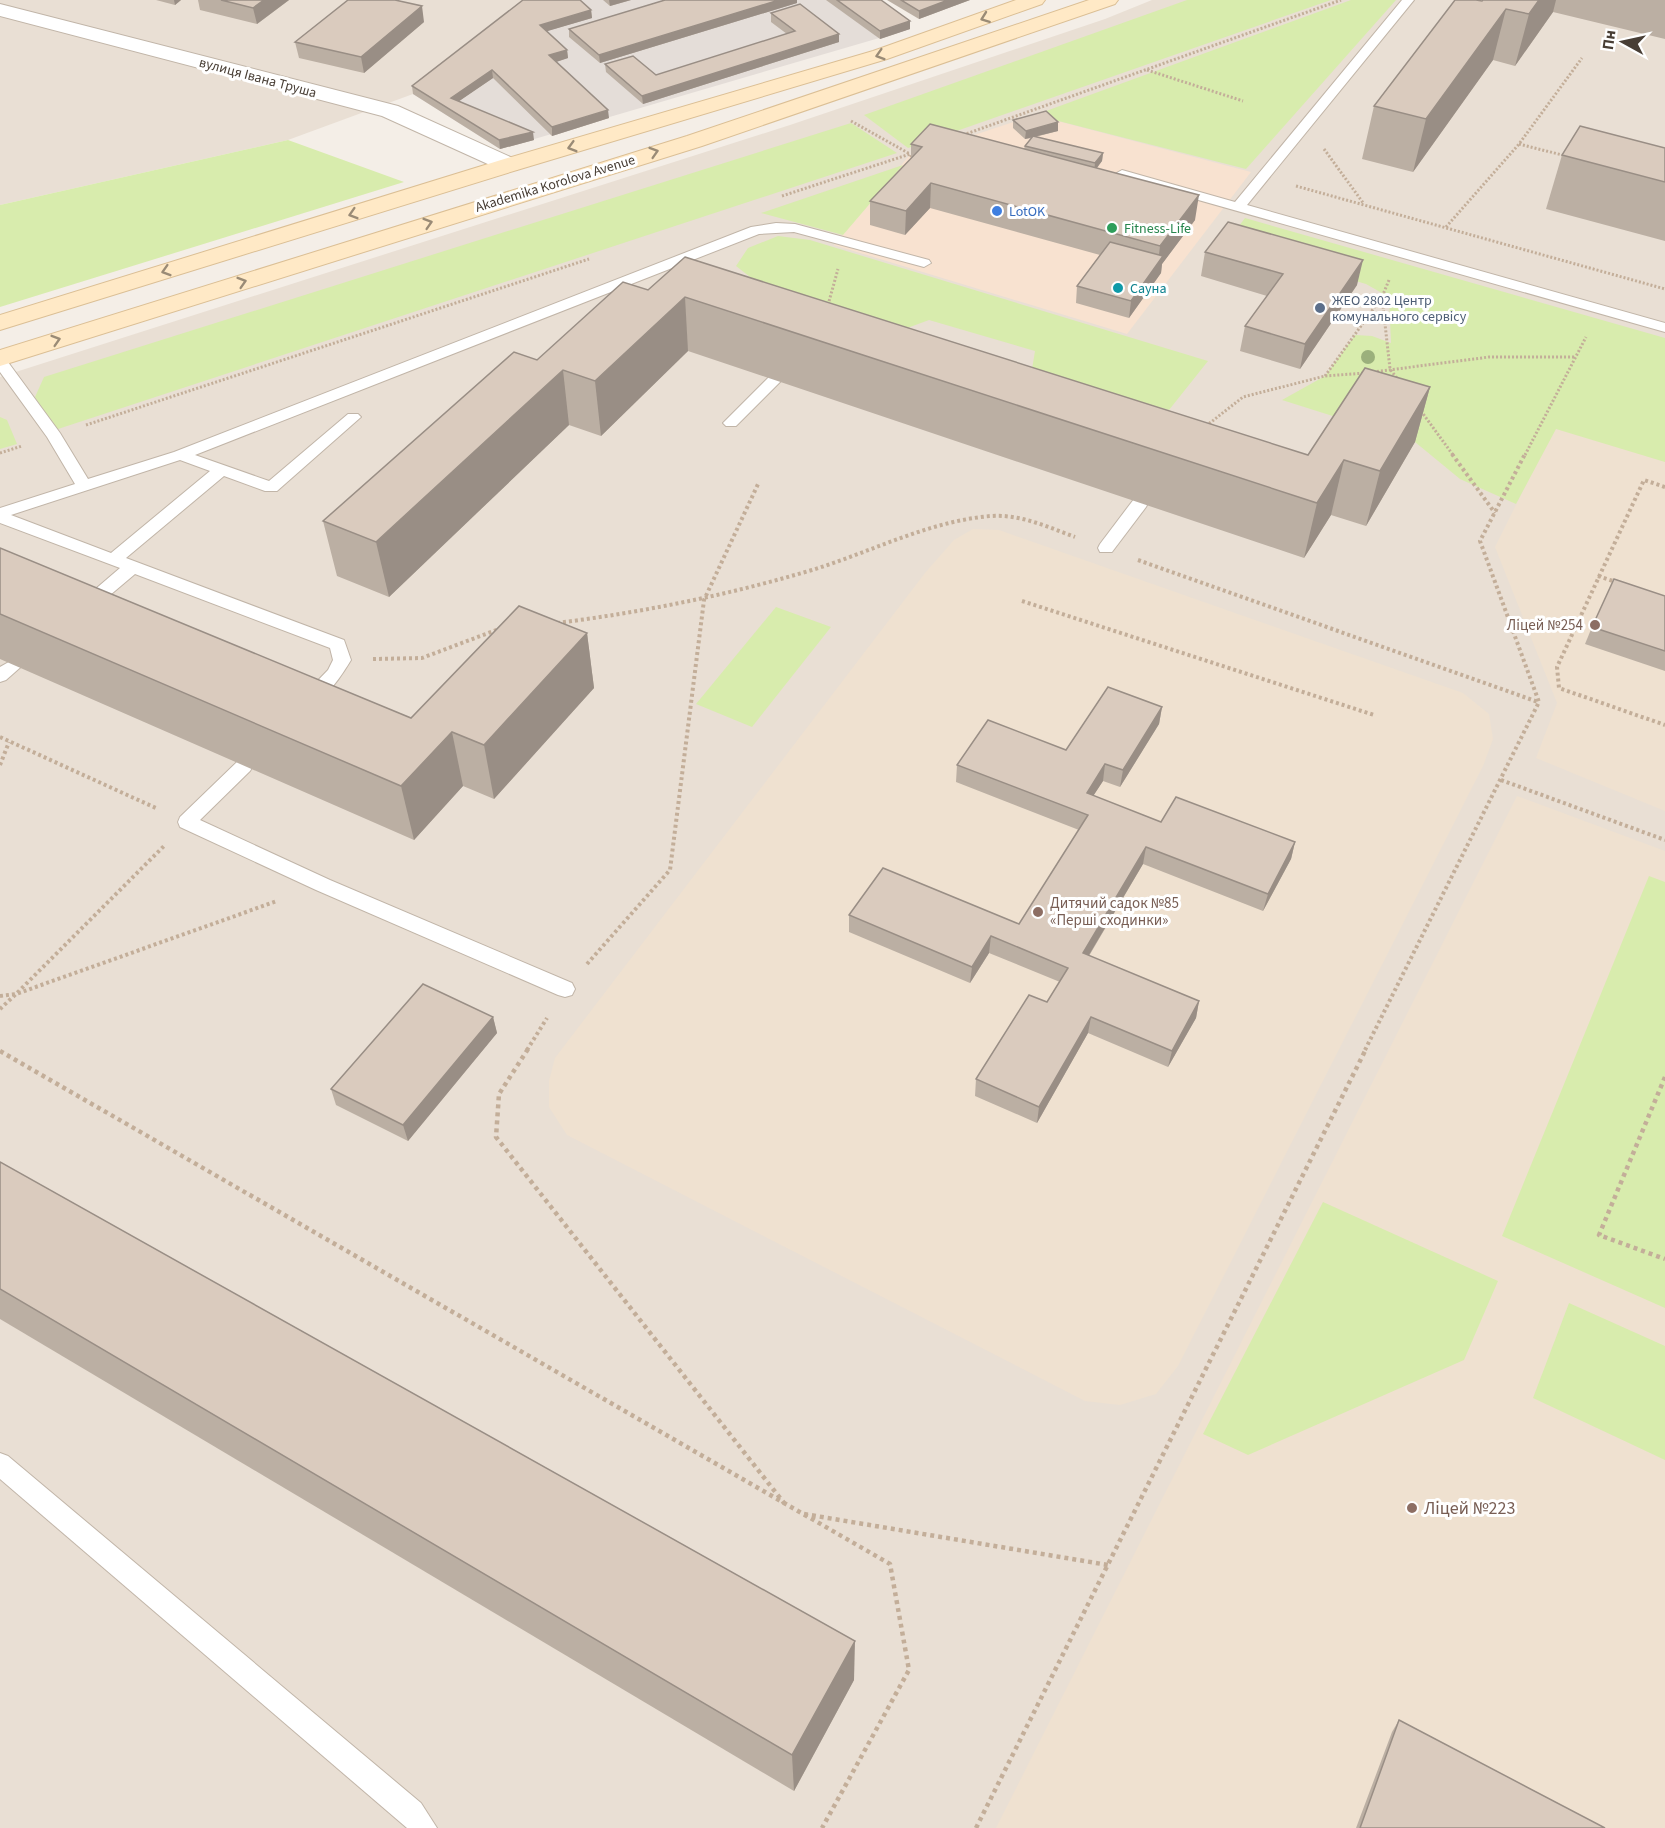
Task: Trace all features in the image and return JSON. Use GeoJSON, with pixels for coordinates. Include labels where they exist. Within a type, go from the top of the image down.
{"type":"FeatureCollection","features":[{"type":"Feature","properties":{"kind":"main road","name":"Akademika Korolova Avenue"},"geometry":{"type":"LineString","coordinates":[[0,323],[509,165],[891,51],[1035,0]]}},
{"type":"Feature","properties":{"kind":"main road","name":"Akademika Korolova Avenue"},"geometry":{"type":"LineString","coordinates":[[0,360],[823,99],[974,49],[1108,0]]}},
{"type":"Feature","properties":{"kind":"street","name":"вулиця Івана Труша"},"geometry":{"type":"LineString","coordinates":[[0,10],[390,111],[509,165]]}},
{"type":"Feature","properties":{"kind":"lane"},"geometry":{"type":"LineString","coordinates":[[1238,207],[1408,0]]}},
{"type":"Feature","properties":{"kind":"lane"},"geometry":{"type":"LineString","coordinates":[[1122,174],[1665,328]]}},
{"type":"Feature","properties":{"kind":"lane"},"geometry":{"type":"LineString","coordinates":[[0,515],[180,455],[756,230],[776,227],[795,228],[924,263]]}},
{"type":"Feature","properties":{"kind":"lane"},"geometry":{"type":"LineString","coordinates":[[669,265],[691,272]]}},
{"type":"Feature","properties":{"kind":"lane"},"geometry":{"type":"LineString","coordinates":[[0,360],[54,436],[84,486]]}},
{"type":"Feature","properties":{"kind":"lane"},"geometry":{"type":"LineString","coordinates":[[731,423],[774,380]]}},
{"type":"Feature","properties":{"kind":"lane"},"geometry":{"type":"LineString","coordinates":[[180,455],[271,487],[352,417]]}},
{"type":"Feature","properties":{"kind":"lane"},"geometry":{"type":"LineString","coordinates":[[113,560],[222,469]]}},
{"type":"Feature","properties":{"kind":"lane"},"geometry":{"type":"LineString","coordinates":[[1106,548],[1140,503]]}},
{"type":"Feature","properties":{"kind":"lane"},"geometry":{"type":"LineString","coordinates":[[0,515],[338,644],[342,660],[334,674],[299,710]]}},
{"type":"Feature","properties":{"kind":"lane"},"geometry":{"type":"LineString","coordinates":[[67,622],[132,567]]}},
{"type":"Feature","properties":{"kind":"lane"},"geometry":{"type":"LineString","coordinates":[[244,766],[188,822],[323,885],[566,989]]}},
{"type":"Feature","properties":{"kind":"lane"},"geometry":{"type":"LineString","coordinates":[[0,1464],[412,1812],[424,1828]]}},
{"type":"Feature","properties":{"kind":"path"},"geometry":{"type":"LineString","coordinates":[[959,136],[1341,0]]}},
{"type":"Feature","properties":{"kind":"path"},"geometry":{"type":"LineString","coordinates":[[1446,227],[1519,144],[1582,58]]}},
{"type":"Feature","properties":{"kind":"path"},"geometry":{"type":"LineString","coordinates":[[1146,70],[1243,101]]}},
{"type":"Feature","properties":{"kind":"path"},"geometry":{"type":"LineString","coordinates":[[846,118],[910,154]]}},
{"type":"Feature","properties":{"kind":"path"},"geometry":{"type":"LineString","coordinates":[[1306,123],[1364,205]]}},
{"type":"Feature","properties":{"kind":"path"},"geometry":{"type":"LineString","coordinates":[[1519,144],[1573,158]]}},
{"type":"Feature","properties":{"kind":"path"},"geometry":{"type":"LineString","coordinates":[[775,198],[919,151]]}},
{"type":"Feature","properties":{"kind":"path"},"geometry":{"type":"LineString","coordinates":[[1263,176],[1665,288]]}},
{"type":"Feature","properties":{"kind":"path"},"geometry":{"type":"LineString","coordinates":[[1324,376],[1382,297],[1401,253]]}},
{"type":"Feature","properties":{"kind":"path"},"geometry":{"type":"LineString","coordinates":[[0,453],[594,258]]}},
{"type":"Feature","properties":{"kind":"path"},"geometry":{"type":"LineString","coordinates":[[1382,297],[1390,369],[1404,388]]}},
{"type":"Feature","properties":{"kind":"path"},"geometry":{"type":"LineString","coordinates":[[976,1828],[1539,702],[1480,542],[1600,309]]}},
{"type":"Feature","properties":{"kind":"path"},"geometry":{"type":"LineString","coordinates":[[1202,430],[1243,397],[1324,376],[1351,375],[1489,357],[1575,357]]}},
{"type":"Feature","properties":{"kind":"path"},"geometry":{"type":"LineString","coordinates":[[1418,407],[1495,513]]}},
{"type":"Feature","properties":{"kind":"path"},"geometry":{"type":"LineString","coordinates":[[1665,487],[1644,480],[1557,667],[1559,688],[1665,725]]}},
{"type":"Feature","properties":{"kind":"path"},"geometry":{"type":"LineString","coordinates":[[759,482],[704,600],[670,870],[566,989],[499,1094],[496,1137],[786,1505]]}},
{"type":"Feature","properties":{"kind":"path"},"geometry":{"type":"LineString","coordinates":[[550,624],[704,600],[814,569],[959,521],[994,516],[1027,520],[1539,702]]}},
{"type":"Feature","properties":{"kind":"path"},"geometry":{"type":"LineString","coordinates":[[1598,576],[1620,583]]}},
{"type":"Feature","properties":{"kind":"path"},"geometry":{"type":"LineString","coordinates":[[1022,601],[1374,715]]}},
{"type":"Feature","properties":{"kind":"path"},"geometry":{"type":"LineString","coordinates":[[342,660],[422,658],[507,628]]}},
{"type":"Feature","properties":{"kind":"path"},"geometry":{"type":"LineString","coordinates":[[0,737],[188,822],[0,1009]]}},
{"type":"Feature","properties":{"kind":"path"},"geometry":{"type":"LineString","coordinates":[[0,765],[9,741]]}},
{"type":"Feature","properties":{"kind":"path"},"geometry":{"type":"LineString","coordinates":[[1501,780],[1665,840]]}},
{"type":"Feature","properties":{"kind":"path"},"geometry":{"type":"LineString","coordinates":[[0,996],[16,994],[323,885]]}},
{"type":"Feature","properties":{"kind":"path"},"geometry":{"type":"LineString","coordinates":[[0,1051],[890,1564],[909,1670],[822,1828]]}},
{"type":"Feature","properties":{"kind":"path"},"geometry":{"type":"LineString","coordinates":[[1665,1077],[1599,1235],[1665,1259]]}},
{"type":"Feature","properties":{"kind":"path"},"geometry":{"type":"LineString","coordinates":[[801,1513],[1108,1565]]}},
{"type":"Feature","properties":{"kind":"shaded area"},"geometry":{"type":"Polygon","coordinates":[[[0,0],[535,0],[413,94],[288,140],[0,205],[0,0]]]}},
{"type":"Feature","properties":{"kind":"shaded area"},"geometry":{"type":"Polygon","coordinates":[[[535,0],[868,0],[910,29],[500,149],[413,94],[535,0]]]}},
{"type":"Feature","properties":{"kind":"shaded area"},"geometry":{"type":"Polygon","coordinates":[[[1152,0],[1665,0],[1665,1828],[0,1828],[0,377],[790,125],[1105,19],[1152,0]]]}},
{"type":"Feature","properties":{"kind":"shaded area"},"geometry":{"type":"Polygon","coordinates":[[[1035,115],[1251,172],[1127,334],[834,245],[908,157],[1035,115]]]}},
{"type":"Feature","properties":{"kind":"shaded area","name":"Ліцей №254"},"geometry":{"type":"Polygon","coordinates":[[[1665,338],[1665,811],[1536,758],[1557,703],[1495,547],[1554,429],[1665,338]]]}},
{"type":"Feature","properties":{"kind":"shaded area","name":"Дитячий садок №85 «Перші сходинки»"},"geometry":{"type":"Polygon","coordinates":[[[973,529],[999,530],[1463,693],[1489,714],[1493,739],[1483,766],[1178,1366],[1156,1394],[1120,1405],[1085,1401],[567,1135],[549,1107],[549,1081],[555,1058],[925,573],[954,540],[973,529]]]}},
{"type":"Feature","properties":{"kind":"shaded area","name":"Ліцей №223"},"geometry":{"type":"Polygon","coordinates":[[[1517,796],[1665,851],[1665,1828],[996,1828],[1517,796]]]}},
{"type":"Feature","properties":{"kind":"green space"},"geometry":{"type":"Polygon","coordinates":[[[1187,0],[1331,0],[908,148],[864,115],[1187,0]]]}},
{"type":"Feature","properties":{"kind":"green space"},"geometry":{"type":"Polygon","coordinates":[[[1351,0],[1396,0],[1246,169],[1035,115],[1351,0]]]}},
{"type":"Feature","properties":{"kind":"green space"},"geometry":{"type":"Polygon","coordinates":[[[851,123],[897,153],[55,430],[35,397],[44,377],[851,123]]]}},
{"type":"Feature","properties":{"kind":"green space"},"geometry":{"type":"Polygon","coordinates":[[[288,140],[404,182],[0,307],[0,205],[288,140]]]}},
{"type":"Feature","properties":{"kind":"green space"},"geometry":{"type":"Polygon","coordinates":[[[903,165],[843,235],[761,213],[903,165]]]}},
{"type":"Feature","properties":{"kind":"green space"},"geometry":{"type":"Polygon","coordinates":[[[1245,218],[1665,338],[1665,462],[1556,429],[1516,504],[1460,479],[1415,442],[1282,400],[1325,376],[1355,335],[1372,336],[1391,343],[1389,297],[1366,284],[1226,243],[1245,218]]]}},
{"type":"Feature","properties":{"kind":"green space"},"geometry":{"type":"Polygon","coordinates":[[[778,236],[810,240],[1208,361],[1169,410],[1031,375],[1035,351],[929,320],[902,330],[754,280],[736,266],[748,248],[778,236]]]}},
{"type":"Feature","properties":{"kind":"green space"},"geometry":{"type":"Polygon","coordinates":[[[0,417],[7,420],[17,444],[0,449],[0,417]]]}},
{"type":"Feature","properties":{"kind":"green space"},"geometry":{"type":"Polygon","coordinates":[[[776,607],[831,627],[752,727],[696,704],[776,607]]]}},
{"type":"Feature","properties":{"kind":"green space"},"geometry":{"type":"Polygon","coordinates":[[[1649,876],[1665,882],[1665,1308],[1502,1236],[1649,876]]]}},
{"type":"Feature","properties":{"kind":"green space"},"geometry":{"type":"Polygon","coordinates":[[[1323,1202],[1498,1281],[1464,1360],[1248,1455],[1203,1434],[1323,1202]]]}},
{"type":"Feature","properties":{"kind":"green space"},"geometry":{"type":"Polygon","coordinates":[[[1569,1303],[1665,1346],[1665,1460],[1533,1398],[1569,1303]]]}},
{"type":"Feature","properties":{"kind":"building"},"geometry":{"type":"Polygon","coordinates":[[[221,0],[264,0],[253,8],[221,0]]]}},
{"type":"Feature","properties":{"kind":"building"},"geometry":{"type":"Polygon","coordinates":[[[348,0],[395,0],[422,6],[361,57],[295,42],[348,0]]]}},
{"type":"Feature","properties":{"kind":"building"},"geometry":{"type":"Polygon","coordinates":[[[523,0],[580,0],[591,10],[540,25],[567,50],[549,55],[608,110],[552,127],[492,70],[451,98],[533,132],[499,140],[412,86],[523,0]]]}},
{"type":"Feature","properties":{"kind":"building"},"geometry":{"type":"Polygon","coordinates":[[[665,0],[779,0],[599,55],[569,29],[665,0]]]}},
{"type":"Feature","properties":{"kind":"building"},"geometry":{"type":"Polygon","coordinates":[[[837,0],[881,0],[910,21],[880,31],[837,0]]]}},
{"type":"Feature","properties":{"kind":"building"},"geometry":{"type":"Polygon","coordinates":[[[901,0],[948,0],[919,11],[901,0]]]}},
{"type":"Feature","properties":{"kind":"building"},"geometry":{"type":"Polygon","coordinates":[[[1455,0],[1539,0],[1529,14],[1506,9],[1426,119],[1374,106],[1455,0]]]}},
{"type":"Feature","properties":{"kind":"building"},"geometry":{"type":"Polygon","coordinates":[[[800,4],[839,34],[642,96],[605,64],[633,56],[656,75],[795,31],[771,13],[800,4]]]}},
{"type":"Feature","properties":{"kind":"building"},"geometry":{"type":"Polygon","coordinates":[[[1046,111],[1058,122],[1026,131],[1013,120],[1046,111]]]}},
{"type":"Feature","properties":{"kind":"building"},"geometry":{"type":"Polygon","coordinates":[[[930,124],[1199,195],[1160,246],[931,183],[906,211],[870,201],[922,147],[911,144],[930,124]]]}},
{"type":"Feature","properties":{"kind":"building"},"geometry":{"type":"Polygon","coordinates":[[[1580,126],[1665,148],[1665,182],[1562,155],[1580,126]]]}},
{"type":"Feature","properties":{"kind":"building"},"geometry":{"type":"Polygon","coordinates":[[[1033,136],[1103,153],[1095,163],[1025,146],[1033,136]]]}},
{"type":"Feature","properties":{"kind":"building"},"geometry":{"type":"Polygon","coordinates":[[[1228,222],[1363,260],[1305,344],[1245,326],[1283,274],[1205,252],[1228,222]]]}},
{"type":"Feature","properties":{"kind":"building"},"geometry":{"type":"Polygon","coordinates":[[[1110,242],[1163,256],[1131,301],[1077,286],[1110,242]]]}},
{"type":"Feature","properties":{"kind":"building"},"geometry":{"type":"Polygon","coordinates":[[[685,257],[1308,455],[1365,368],[1430,387],[1380,471],[1344,460],[1317,503],[685,297],[595,381],[563,370],[376,542],[323,521],[514,352],[537,360],[623,282],[648,290],[685,257]]]}},
{"type":"Feature","properties":{"kind":"building"},"geometry":{"type":"Polygon","coordinates":[[[0,548],[411,718],[519,606],[587,633],[484,745],[452,732],[401,786],[0,614],[0,548]]]}},
{"type":"Feature","properties":{"kind":"building"},"geometry":{"type":"Polygon","coordinates":[[[1614,579],[1665,596],[1665,651],[1592,627],[1614,579]]]}},
{"type":"Feature","properties":{"kind":"building"},"geometry":{"type":"Polygon","coordinates":[[[1108,687],[1162,707],[1123,770],[1105,764],[1087,793],[1161,822],[1176,797],[1295,842],[1268,894],[1146,847],[1083,953],[1199,1001],[1172,1051],[1091,1017],[1039,1107],[976,1079],[1029,995],[1047,1002],[1068,968],[991,936],[972,967],[849,915],[883,868],[1019,924],[1088,815],[957,765],[988,720],[1066,750],[1108,687]]]}},
{"type":"Feature","properties":{"kind":"building"},"geometry":{"type":"Polygon","coordinates":[[[423,984],[493,1017],[403,1125],[331,1089],[423,984]]]}},
{"type":"Feature","properties":{"kind":"building"},"geometry":{"type":"Polygon","coordinates":[[[0,1162],[855,1641],[792,1755],[0,1289],[0,1162]]]}},
{"type":"Feature","properties":{"kind":"building"},"geometry":{"type":"Polygon","coordinates":[[[1399,1720],[1605,1828],[1360,1828],[1399,1720]]]}},
{"type":"Feature","properties":{"kind":"place","name":"LotOK"},"geometry":{"type":"Point","coordinates":[997,211]}},
{"type":"Feature","properties":{"kind":"place","name":"Fitness-Life"},"geometry":{"type":"Point","coordinates":[1112,228]}},
{"type":"Feature","properties":{"kind":"place","name":"Сауна"},"geometry":{"type":"Point","coordinates":[1118,288]}},
{"type":"Feature","properties":{"kind":"place","name":"ЖЕО 2802 Центр комунального сервісу"},"geometry":{"type":"Point","coordinates":[1320,308]}},
{"type":"Feature","properties":{"kind":"place","name":"Ліцей №254"},"geometry":{"type":"Point","coordinates":[1595,625]}},
{"type":"Feature","properties":{"kind":"place","name":"Дитячий садок №85 «Перші сходинки»"},"geometry":{"type":"Point","coordinates":[1038,912]}},
{"type":"Feature","properties":{"kind":"place","name":"Ліцей №223"},"geometry":{"type":"Point","coordinates":[1412,1508]}}]}
